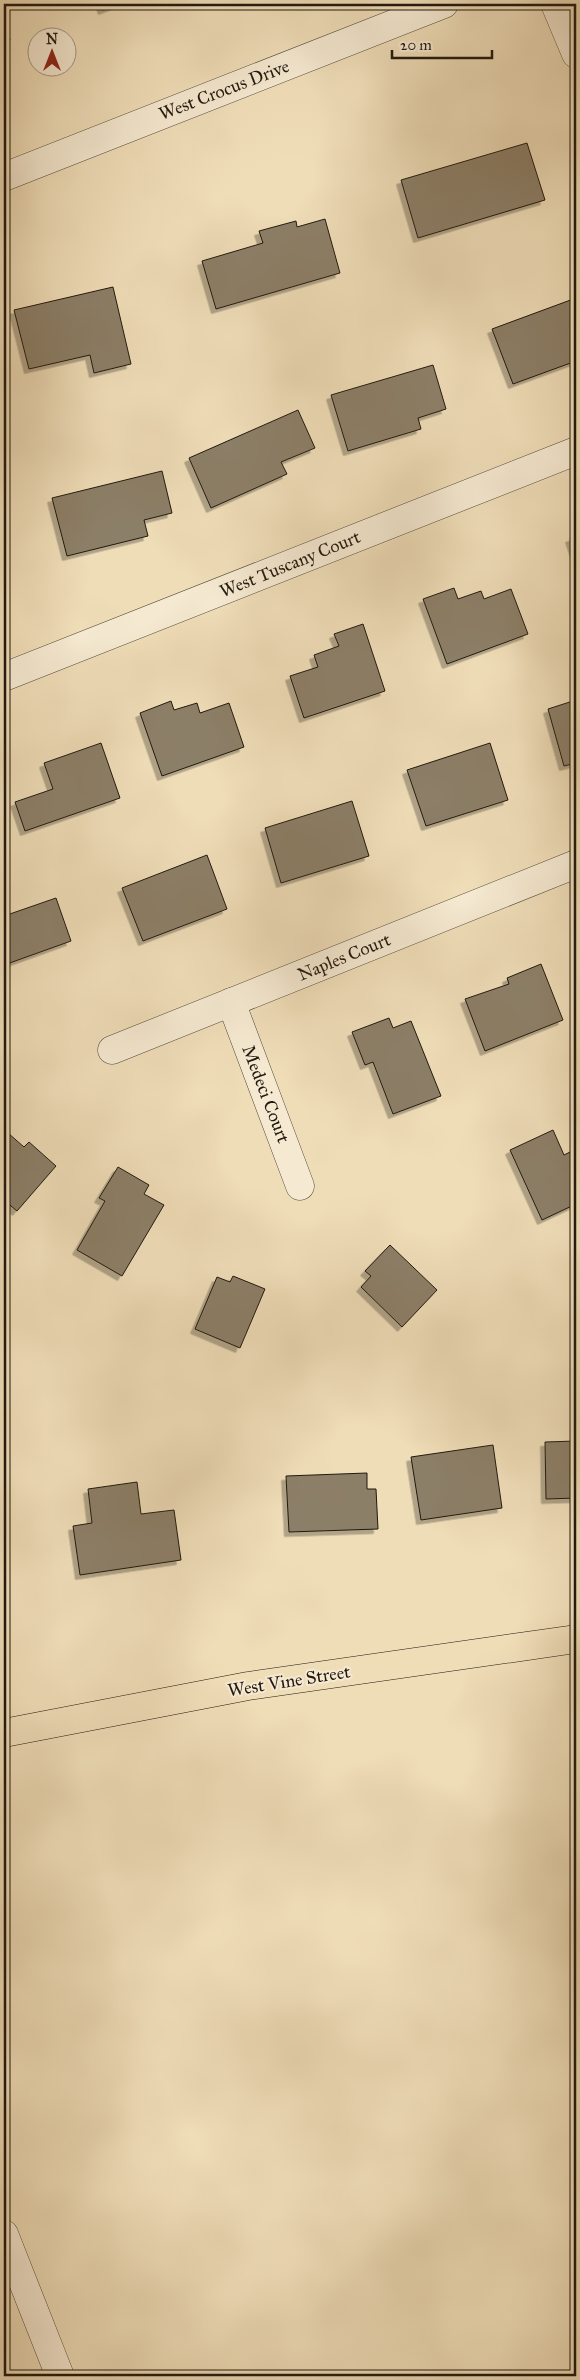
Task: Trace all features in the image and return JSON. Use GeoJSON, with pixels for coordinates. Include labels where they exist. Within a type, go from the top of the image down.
{"type":"FeatureCollection","features":[{"type":"Feature","properties":{"kind":"main road","name":"West Vine Street"},"geometry":{"type":"LineString","coordinates":[[4,1733],[248,1686],[576,1639]]}},
{"type":"Feature","properties":{"kind":"street","name":"West Crocus Drive"},"geometry":{"type":"LineString","coordinates":[[4,177],[444,4]]}},
{"type":"Feature","properties":{"kind":"street"},"geometry":{"type":"LineString","coordinates":[[555,4],[576,54]]}},
{"type":"Feature","properties":{"kind":"street","name":"West Tuscany Court"},"geometry":{"type":"LineString","coordinates":[[4,677],[576,451]]}},
{"type":"Feature","properties":{"kind":"street","name":"Naples Court"},"geometry":{"type":"LineString","coordinates":[[112,1050],[576,864]]}},
{"type":"Feature","properties":{"kind":"street","name":"Medeci Court"},"geometry":{"type":"LineString","coordinates":[[231,1002],[300,1186]]}},
{"type":"Feature","properties":{"kind":"street"},"geometry":{"type":"LineString","coordinates":[[4,2234],[60,2376]]}},
{"type":"Feature","properties":{"kind":"building"},"geometry":{"type":"Polygon","coordinates":[[[101,4],[119,4],[103,10],[101,4]]]}},
{"type":"Feature","properties":{"kind":"building"},"geometry":{"type":"Polygon","coordinates":[[[4,22],[10,40],[4,42],[4,22]]]}},
{"type":"Feature","properties":{"kind":"building"},"geometry":{"type":"Polygon","coordinates":[[[527,143],[545,200],[418,238],[401,180],[527,143]]]}},
{"type":"Feature","properties":{"kind":"building"},"geometry":{"type":"Polygon","coordinates":[[[325,219],[340,273],[216,309],[202,261],[263,243],[259,231],[296,221],[297,227],[325,219]]]}},
{"type":"Feature","properties":{"kind":"building"},"geometry":{"type":"Polygon","coordinates":[[[113,287],[131,364],[94,373],[90,355],[29,369],[14,310],[113,287]]]}},
{"type":"Feature","properties":{"kind":"building"},"geometry":{"type":"Polygon","coordinates":[[[576,298],[576,361],[513,384],[492,329],[576,298]]]}},
{"type":"Feature","properties":{"kind":"building"},"geometry":{"type":"Polygon","coordinates":[[[433,365],[446,409],[418,418],[421,429],[348,451],[331,395],[433,365]]]}},
{"type":"Feature","properties":{"kind":"building"},"geometry":{"type":"Polygon","coordinates":[[[298,410],[315,448],[281,462],[287,474],[211,508],[189,458],[298,410]]]}},
{"type":"Feature","properties":{"kind":"building"},"geometry":{"type":"Polygon","coordinates":[[[162,471],[172,513],[144,520],[148,536],[67,556],[52,498],[162,471]]]}},
{"type":"Feature","properties":{"kind":"building"},"geometry":{"type":"Polygon","coordinates":[[[576,536],[576,556],[570,538],[576,536]]]}},
{"type":"Feature","properties":{"kind":"building"},"geometry":{"type":"Polygon","coordinates":[[[454,588],[458,599],[481,591],[484,599],[511,589],[528,634],[447,664],[423,599],[454,588]]]}},
{"type":"Feature","properties":{"kind":"building"},"geometry":{"type":"Polygon","coordinates":[[[363,624],[385,691],[304,718],[290,676],[318,667],[314,655],[339,646],[334,634],[363,624]]]}},
{"type":"Feature","properties":{"kind":"building"},"geometry":{"type":"Polygon","coordinates":[[[576,700],[576,763],[564,766],[548,709],[576,700]]]}},
{"type":"Feature","properties":{"kind":"building"},"geometry":{"type":"Polygon","coordinates":[[[171,701],[174,710],[197,703],[200,713],[229,703],[244,747],[162,776],[140,713],[171,701]]]}},
{"type":"Feature","properties":{"kind":"building"},"geometry":{"type":"Polygon","coordinates":[[[101,743],[120,798],[25,831],[15,802],[53,789],[44,763],[101,743]]]}},
{"type":"Feature","properties":{"kind":"building"},"geometry":{"type":"Polygon","coordinates":[[[490,743],[508,800],[426,826],[407,770],[490,743]]]}},
{"type":"Feature","properties":{"kind":"building"},"geometry":{"type":"Polygon","coordinates":[[[352,801],[369,856],[281,883],[265,828],[352,801]]]}},
{"type":"Feature","properties":{"kind":"building"},"geometry":{"type":"Polygon","coordinates":[[[207,855],[227,909],[143,941],[122,888],[207,855]]]}},
{"type":"Feature","properties":{"kind":"building"},"geometry":{"type":"Polygon","coordinates":[[[56,898],[71,941],[4,965],[4,916],[56,898]]]}},
{"type":"Feature","properties":{"kind":"building"},"geometry":{"type":"Polygon","coordinates":[[[541,964],[563,1020],[485,1051],[465,999],[509,984],[507,978],[541,964]]]}},
{"type":"Feature","properties":{"kind":"building"},"geometry":{"type":"Polygon","coordinates":[[[389,1018],[393,1028],[411,1021],[441,1096],[393,1114],[373,1062],[365,1065],[352,1032],[389,1018]]]}},
{"type":"Feature","properties":{"kind":"building"},"geometry":{"type":"Polygon","coordinates":[[[4,1126],[10,1131],[8,1133],[24,1147],[29,1142],[56,1166],[17,1211],[4,1200],[4,1126]]]}},
{"type":"Feature","properties":{"kind":"building"},"geometry":{"type":"Polygon","coordinates":[[[553,1130],[564,1155],[576,1149],[576,1204],[542,1220],[510,1150],[553,1130]]]}},
{"type":"Feature","properties":{"kind":"building"},"geometry":{"type":"Polygon","coordinates":[[[118,1167],[149,1185],[144,1194],[164,1205],[122,1276],[77,1250],[105,1201],[99,1198],[118,1167]]]}},
{"type":"Feature","properties":{"kind":"building"},"geometry":{"type":"Polygon","coordinates":[[[390,1245],[437,1290],[402,1327],[361,1287],[371,1276],[365,1271],[390,1245]]]}},
{"type":"Feature","properties":{"kind":"building"},"geometry":{"type":"Polygon","coordinates":[[[233,1276],[265,1289],[240,1348],[195,1329],[217,1277],[230,1282],[233,1276]]]}},
{"type":"Feature","properties":{"kind":"building"},"geometry":{"type":"Polygon","coordinates":[[[576,1441],[576,1498],[546,1499],[545,1442],[576,1441]]]}},
{"type":"Feature","properties":{"kind":"building"},"geometry":{"type":"Polygon","coordinates":[[[493,1445],[502,1508],[421,1520],[411,1457],[493,1445]]]}},
{"type":"Feature","properties":{"kind":"building"},"geometry":{"type":"Polygon","coordinates":[[[367,1473],[367,1489],[376,1489],[378,1529],[289,1532],[286,1476],[367,1473]]]}},
{"type":"Feature","properties":{"kind":"building"},"geometry":{"type":"Polygon","coordinates":[[[137,1482],[141,1514],[174,1510],[181,1560],[80,1575],[73,1526],[92,1523],[88,1489],[137,1482]]]}}]}
